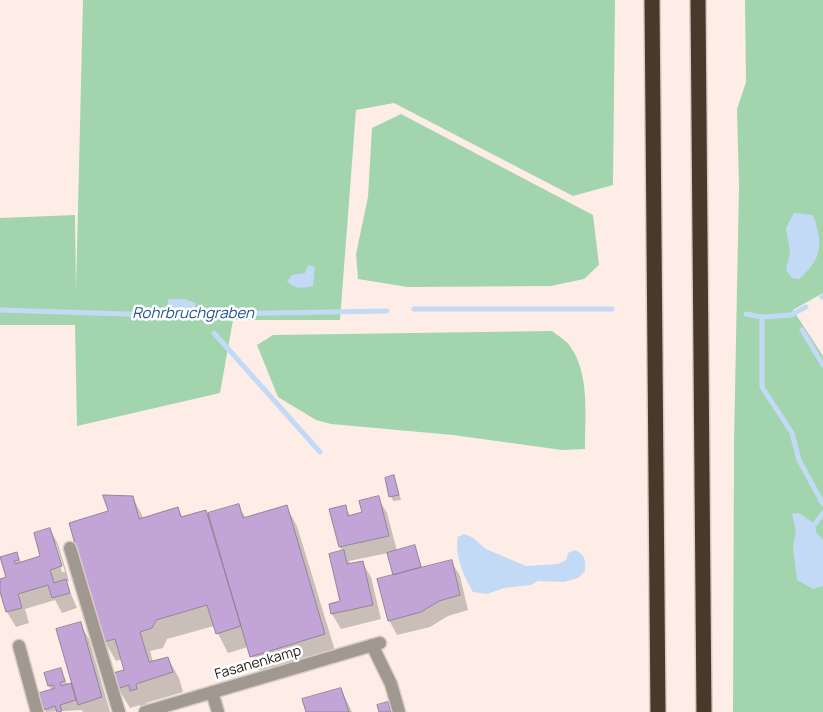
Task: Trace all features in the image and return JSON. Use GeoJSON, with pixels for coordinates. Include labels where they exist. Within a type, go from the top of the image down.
{"type":"FeatureCollection","features":[{"type":"Feature","properties":{"kind":"highway"},"geometry":{"type":"LineString","coordinates":[[652,0],[658,712]]}},
{"type":"Feature","properties":{"kind":"highway"},"geometry":{"type":"LineString","coordinates":[[698,0],[704,712]]}},
{"type":"Feature","properties":{"kind":"street"},"geometry":{"type":"LineString","coordinates":[[70,548],[119,712]]}},
{"type":"Feature","properties":{"kind":"street","name":"Fasanenkamp"},"geometry":{"type":"LineString","coordinates":[[145,712],[376,644],[399,712]]}},
{"type":"Feature","properties":{"kind":"street"},"geometry":{"type":"LineString","coordinates":[[19,646],[37,712]]}},
{"type":"Feature","properties":{"kind":"street"},"geometry":{"type":"LineString","coordinates":[[212,692],[218,712]]}},
{"type":"Feature","properties":{"kind":"green space"},"geometry":{"type":"Polygon","coordinates":[[[83,0],[615,0],[613,185],[573,196],[394,103],[356,110],[340,320],[233,320],[220,393],[77,426],[75,325],[0,325],[0,218],[75,215],[76,291],[83,0]]]}},
{"type":"Feature","properties":{"kind":"green space"},"geometry":{"type":"Polygon","coordinates":[[[745,0],[823,0],[823,293],[793,310],[823,356],[823,712],[733,712],[734,444],[739,186],[737,109],[746,82],[745,0]]]}},
{"type":"Feature","properties":{"kind":"green space"},"geometry":{"type":"Polygon","coordinates":[[[401,114],[593,215],[599,265],[584,279],[551,286],[408,287],[358,279],[356,254],[368,197],[372,128],[401,114]]]}},
{"type":"Feature","properties":{"kind":"green space"},"geometry":{"type":"Polygon","coordinates":[[[552,331],[570,346],[581,369],[586,409],[585,449],[562,450],[453,435],[331,424],[316,420],[278,397],[257,345],[273,335],[552,331]]]}},
{"type":"Feature","properties":{"kind":"water"},"geometry":{"type":"Polygon","coordinates":[[[794,213],[813,215],[819,242],[817,257],[799,279],[792,278],[786,270],[790,252],[786,228],[794,213]]]}},
{"type":"Feature","properties":{"kind":"water"},"geometry":{"type":"Polygon","coordinates":[[[308,265],[315,267],[313,286],[296,287],[287,281],[292,275],[305,273],[308,265]]]}},
{"type":"Feature","properties":{"kind":"water"},"geometry":{"type":"Polygon","coordinates":[[[168,299],[184,299],[196,303],[194,311],[167,311],[168,299]]]}},
{"type":"Feature","properties":{"kind":"water"},"geometry":{"type":"Polygon","coordinates":[[[799,513],[815,524],[816,532],[823,540],[823,586],[813,589],[797,580],[793,547],[796,531],[792,514],[799,513]]]}},
{"type":"Feature","properties":{"kind":"water"},"geometry":{"type":"Polygon","coordinates":[[[464,534],[472,537],[486,549],[526,566],[558,564],[566,560],[568,553],[575,550],[584,558],[585,571],[578,578],[564,582],[538,581],[531,585],[504,588],[487,594],[473,592],[463,572],[457,551],[458,537],[464,534]]]}},
{"type":"Feature","properties":{"kind":"building"},"geometry":{"type":"Polygon","coordinates":[[[394,475],[399,495],[389,497],[385,478],[394,475]]]}},
{"type":"Feature","properties":{"kind":"building"},"geometry":{"type":"Polygon","coordinates":[[[103,495],[133,496],[139,519],[178,507],[181,517],[206,510],[241,626],[216,634],[207,605],[156,620],[152,628],[140,632],[149,662],[168,657],[173,672],[136,684],[137,689],[130,691],[129,685],[117,689],[113,673],[124,670],[115,639],[103,642],[69,523],[108,511],[103,495]]]}},
{"type":"Feature","properties":{"kind":"building"},"geometry":{"type":"Polygon","coordinates":[[[379,496],[389,536],[339,547],[329,509],[346,505],[348,516],[362,512],[359,501],[379,496]]]}},
{"type":"Feature","properties":{"kind":"building"},"geometry":{"type":"Polygon","coordinates":[[[239,504],[243,518],[287,505],[325,634],[250,657],[208,513],[239,504]]]}},
{"type":"Feature","properties":{"kind":"building"},"geometry":{"type":"Polygon","coordinates":[[[50,528],[62,566],[50,570],[54,583],[66,579],[70,593],[52,598],[48,585],[18,594],[22,608],[6,612],[0,592],[0,579],[6,577],[0,557],[17,552],[19,560],[14,561],[15,564],[40,556],[34,533],[50,528]]]}},
{"type":"Feature","properties":{"kind":"building"},"geometry":{"type":"Polygon","coordinates":[[[415,545],[421,567],[393,575],[387,553],[415,545]]]}},
{"type":"Feature","properties":{"kind":"building"},"geometry":{"type":"Polygon","coordinates":[[[344,550],[347,564],[363,561],[373,605],[331,614],[329,604],[340,601],[329,554],[344,550]]]}},
{"type":"Feature","properties":{"kind":"building"},"geometry":{"type":"Polygon","coordinates":[[[452,560],[460,595],[439,601],[421,612],[388,621],[377,579],[452,560]]]}},
{"type":"Feature","properties":{"kind":"building"},"geometry":{"type":"Polygon","coordinates":[[[81,622],[102,697],[78,705],[56,629],[81,622]]]}},
{"type":"Feature","properties":{"kind":"building"},"geometry":{"type":"Polygon","coordinates":[[[61,668],[65,681],[60,683],[61,686],[71,683],[76,700],[60,705],[62,711],[59,712],[57,712],[55,706],[44,710],[39,693],[55,688],[53,685],[48,686],[44,673],[61,668]]]}},
{"type":"Feature","properties":{"kind":"building"},"geometry":{"type":"Polygon","coordinates":[[[341,688],[349,712],[306,712],[302,699],[341,688]]]}},
{"type":"Feature","properties":{"kind":"building"},"geometry":{"type":"Polygon","coordinates":[[[388,702],[391,712],[379,712],[377,705],[388,702]]]}},
{"type":"Feature","properties":{"kind":"waterway"},"geometry":{"type":"LineString","coordinates":[[762,317],[791,315],[806,307]]}},
{"type":"Feature","properties":{"kind":"waterway","name":"Rohrbruchgraben"},"geometry":{"type":"LineString","coordinates":[[414,309],[612,309]]}},
{"type":"Feature","properties":{"kind":"waterway","name":"Rohrbruchgraben"},"geometry":{"type":"LineString","coordinates":[[0,310],[158,315],[387,311]]}},
{"type":"Feature","properties":{"kind":"waterway","name":"Rohrbruchgraben"},"geometry":{"type":"LineString","coordinates":[[746,314],[762,317],[762,387],[792,433],[799,460],[823,504]]}},
{"type":"Feature","properties":{"kind":"waterway"},"geometry":{"type":"LineString","coordinates":[[802,330],[823,365]]}},
{"type":"Feature","properties":{"kind":"waterway"},"geometry":{"type":"LineString","coordinates":[[214,333],[320,452]]}},
{"type":"Feature","properties":{"kind":"waterway"},"geometry":{"type":"LineString","coordinates":[[815,524],[823,513]]}}]}
